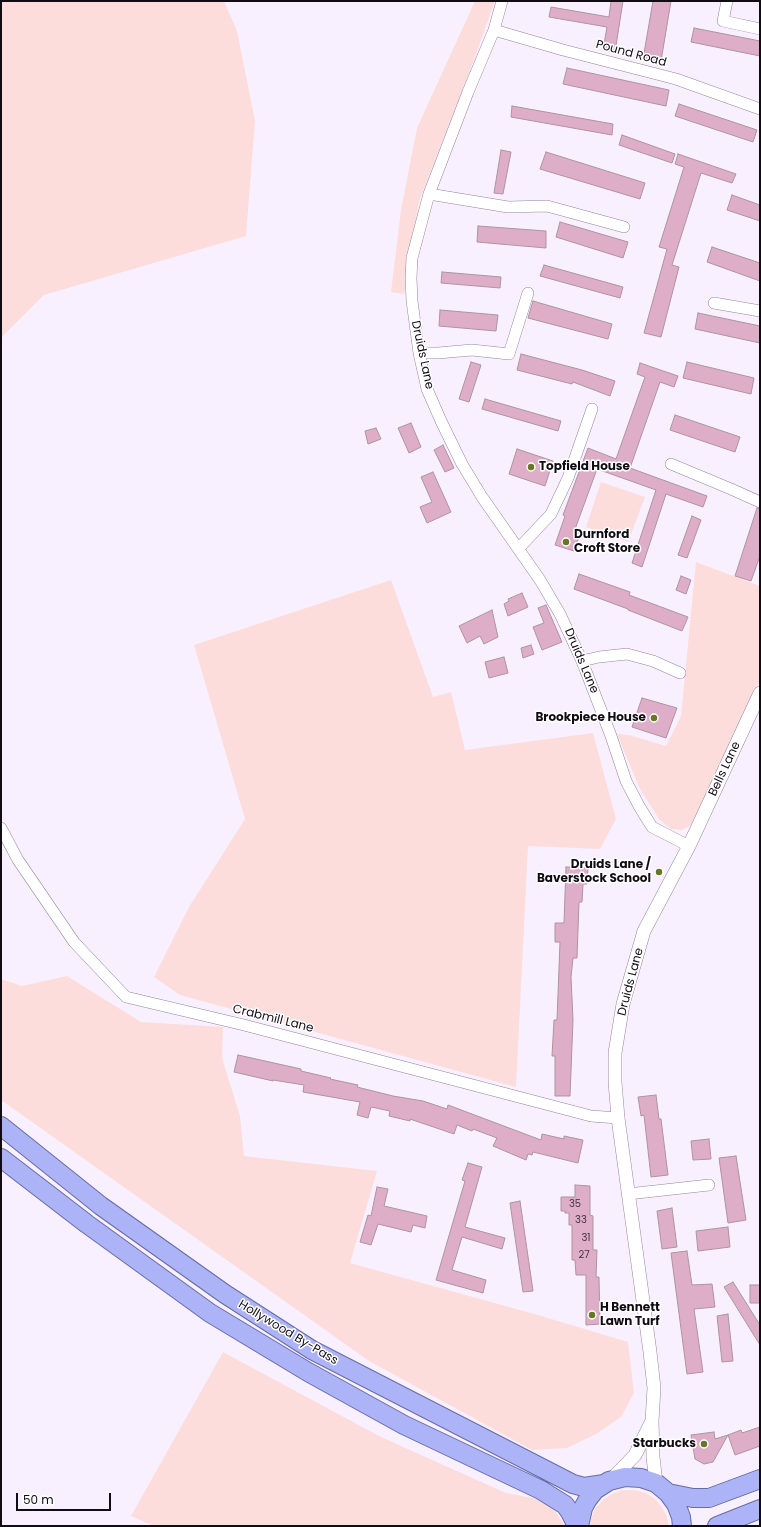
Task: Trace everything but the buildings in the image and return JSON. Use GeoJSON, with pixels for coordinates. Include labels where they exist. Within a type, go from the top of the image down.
{"type":"FeatureCollection","features":[{"type":"Feature","properties":{"kind":"highway","name":"Hollywood By-Pass"},"geometry":{"type":"LineString","coordinates":[[1,1126],[101,1206],[225,1294],[312,1350],[573,1484],[584,1487],[625,1477],[633,1477],[641,1478],[662,1488],[694,1498],[709,1498],[760,1479]]}},
{"type":"Feature","properties":{"kind":"highway","name":"Hollywood By-Pass"},"geometry":{"type":"LineString","coordinates":[[1,1158],[87,1224],[210,1312],[308,1372],[404,1425],[541,1490],[565,1505],[578,1526]]}},
{"type":"Feature","properties":{"kind":"highway"},"geometry":{"type":"LineString","coordinates":[[578,1526],[583,1508],[588,1499],[595,1490],[607,1482]]}},
{"type":"Feature","properties":{"kind":"highway"},"geometry":{"type":"LineString","coordinates":[[662,1488],[676,1504],[681,1517],[682,1526]]}},
{"type":"Feature","properties":{"kind":"highway"},"geometry":{"type":"LineString","coordinates":[[717,1526],[760,1509]]}},
{"type":"Feature","properties":{"kind":"street","name":"Druids Lane"},"geometry":{"type":"LineString","coordinates":[[502,1],[494,30],[468,92],[429,194],[412,258],[412,301],[419,353],[428,389],[441,422],[462,464],[482,497],[519,548],[560,614],[582,662],[612,736],[626,781],[639,806],[652,827],[690,846],[644,931],[623,1004],[615,1053],[615,1082],[618,1118],[654,1388],[652,1421],[653,1457],[662,1488]]}},
{"type":"Feature","properties":{"kind":"street"},"geometry":{"type":"LineString","coordinates":[[727,1],[723,21],[760,29]]}},
{"type":"Feature","properties":{"kind":"street","name":"Pound Road"},"geometry":{"type":"LineString","coordinates":[[494,30],[563,50],[676,79],[760,109]]}},
{"type":"Feature","properties":{"kind":"street"},"geometry":{"type":"LineString","coordinates":[[429,194],[508,207],[547,206],[624,227]]}},
{"type":"Feature","properties":{"kind":"street"},"geometry":{"type":"LineString","coordinates":[[419,353],[472,350],[510,354],[528,293]]}},
{"type":"Feature","properties":{"kind":"street"},"geometry":{"type":"LineString","coordinates":[[714,303],[760,311]]}},
{"type":"Feature","properties":{"kind":"street"},"geometry":{"type":"LineString","coordinates":[[519,548],[551,514],[568,478],[592,409]]}},
{"type":"Feature","properties":{"kind":"street"},"geometry":{"type":"LineString","coordinates":[[670,464],[760,502]]}},
{"type":"Feature","properties":{"kind":"street"},"geometry":{"type":"LineString","coordinates":[[582,662],[599,657],[627,654],[653,661],[680,674]]}},
{"type":"Feature","properties":{"kind":"street","name":"Bells Lane"},"geometry":{"type":"LineString","coordinates":[[690,846],[760,693]]}},
{"type":"Feature","properties":{"kind":"street","name":"Crabmill Lane"},"geometry":{"type":"LineString","coordinates":[[1,828],[18,860],[74,942],[126,997],[244,1025],[591,1116],[618,1118]]}},
{"type":"Feature","properties":{"kind":"street"},"geometry":{"type":"LineString","coordinates":[[628,1194],[709,1185]]}},
{"type":"Feature","properties":{"kind":"street","name":"Druids Lane"},"geometry":{"type":"LineString","coordinates":[[607,1482],[635,1455],[652,1421]]}},
{"type":"Feature","properties":{"kind":"shaded area"},"geometry":{"type":"Polygon","coordinates":[[[1,1],[224,1],[237,31],[255,121],[246,236],[44,295],[1,338],[1,1]]]}},
{"type":"Feature","properties":{"kind":"shaded area"},"geometry":{"type":"Polygon","coordinates":[[[475,1],[495,1],[471,68],[419,201],[404,294],[391,292],[401,210],[417,128],[475,1]]]}},
{"type":"Feature","properties":{"kind":"shaded area"},"geometry":{"type":"Polygon","coordinates":[[[601,482],[645,497],[628,542],[586,527],[601,482]]]}},
{"type":"Feature","properties":{"kind":"shaded area"},"geometry":{"type":"Polygon","coordinates":[[[696,562],[760,586],[760,681],[691,825],[682,830],[671,829],[659,819],[640,789],[617,734],[629,735],[666,746],[681,716],[696,562]]]}},
{"type":"Feature","properties":{"kind":"shaded area"},"geometry":{"type":"Polygon","coordinates":[[[391,580],[433,697],[451,692],[465,750],[593,733],[616,819],[600,849],[528,846],[516,1087],[180,995],[154,977],[189,907],[245,819],[194,645],[391,580]]]}},
{"type":"Feature","properties":{"kind":"shaded area"},"geometry":{"type":"Polygon","coordinates":[[[67,976],[141,1022],[223,1027],[222,1058],[240,1116],[244,1156],[377,1171],[350,1263],[538,1315],[628,1342],[634,1393],[621,1417],[596,1434],[567,1448],[532,1450],[369,1361],[1,1100],[1,979],[22,986],[67,976]]]}},
{"type":"Feature","properties":{"kind":"shaded area"},"geometry":{"type":"Polygon","coordinates":[[[223,1352],[381,1437],[506,1493],[538,1499],[555,1511],[565,1526],[154,1526],[131,1516],[223,1352]]]}},
{"type":"Feature","properties":{"kind":"shaded area"},"geometry":{"type":"Polygon","coordinates":[[[622,1490],[634,1490],[645,1493],[654,1498],[662,1507],[667,1517],[669,1526],[591,1526],[591,1519],[595,1509],[603,1500],[622,1490]]]}},
{"type":"Feature","properties":{"kind":"place","name":"Topfield House"},"geometry":{"type":"Point","coordinates":[531,467]}},
{"type":"Feature","properties":{"kind":"place","name":"Durnford Croft Store"},"geometry":{"type":"Point","coordinates":[566,542]}},
{"type":"Feature","properties":{"kind":"place","name":"Brookpiece House"},"geometry":{"type":"Point","coordinates":[654,718]}},
{"type":"Feature","properties":{"kind":"place","name":"Druids Lane / Baverstock School"},"geometry":{"type":"Point","coordinates":[659,872]}},
{"type":"Feature","properties":{"kind":"place","name":"H Bennett Lawn Turf"},"geometry":{"type":"Point","coordinates":[592,1315]}},
{"type":"Feature","properties":{"kind":"place","name":"Starbucks"},"geometry":{"type":"Point","coordinates":[704,1444]}}]}
